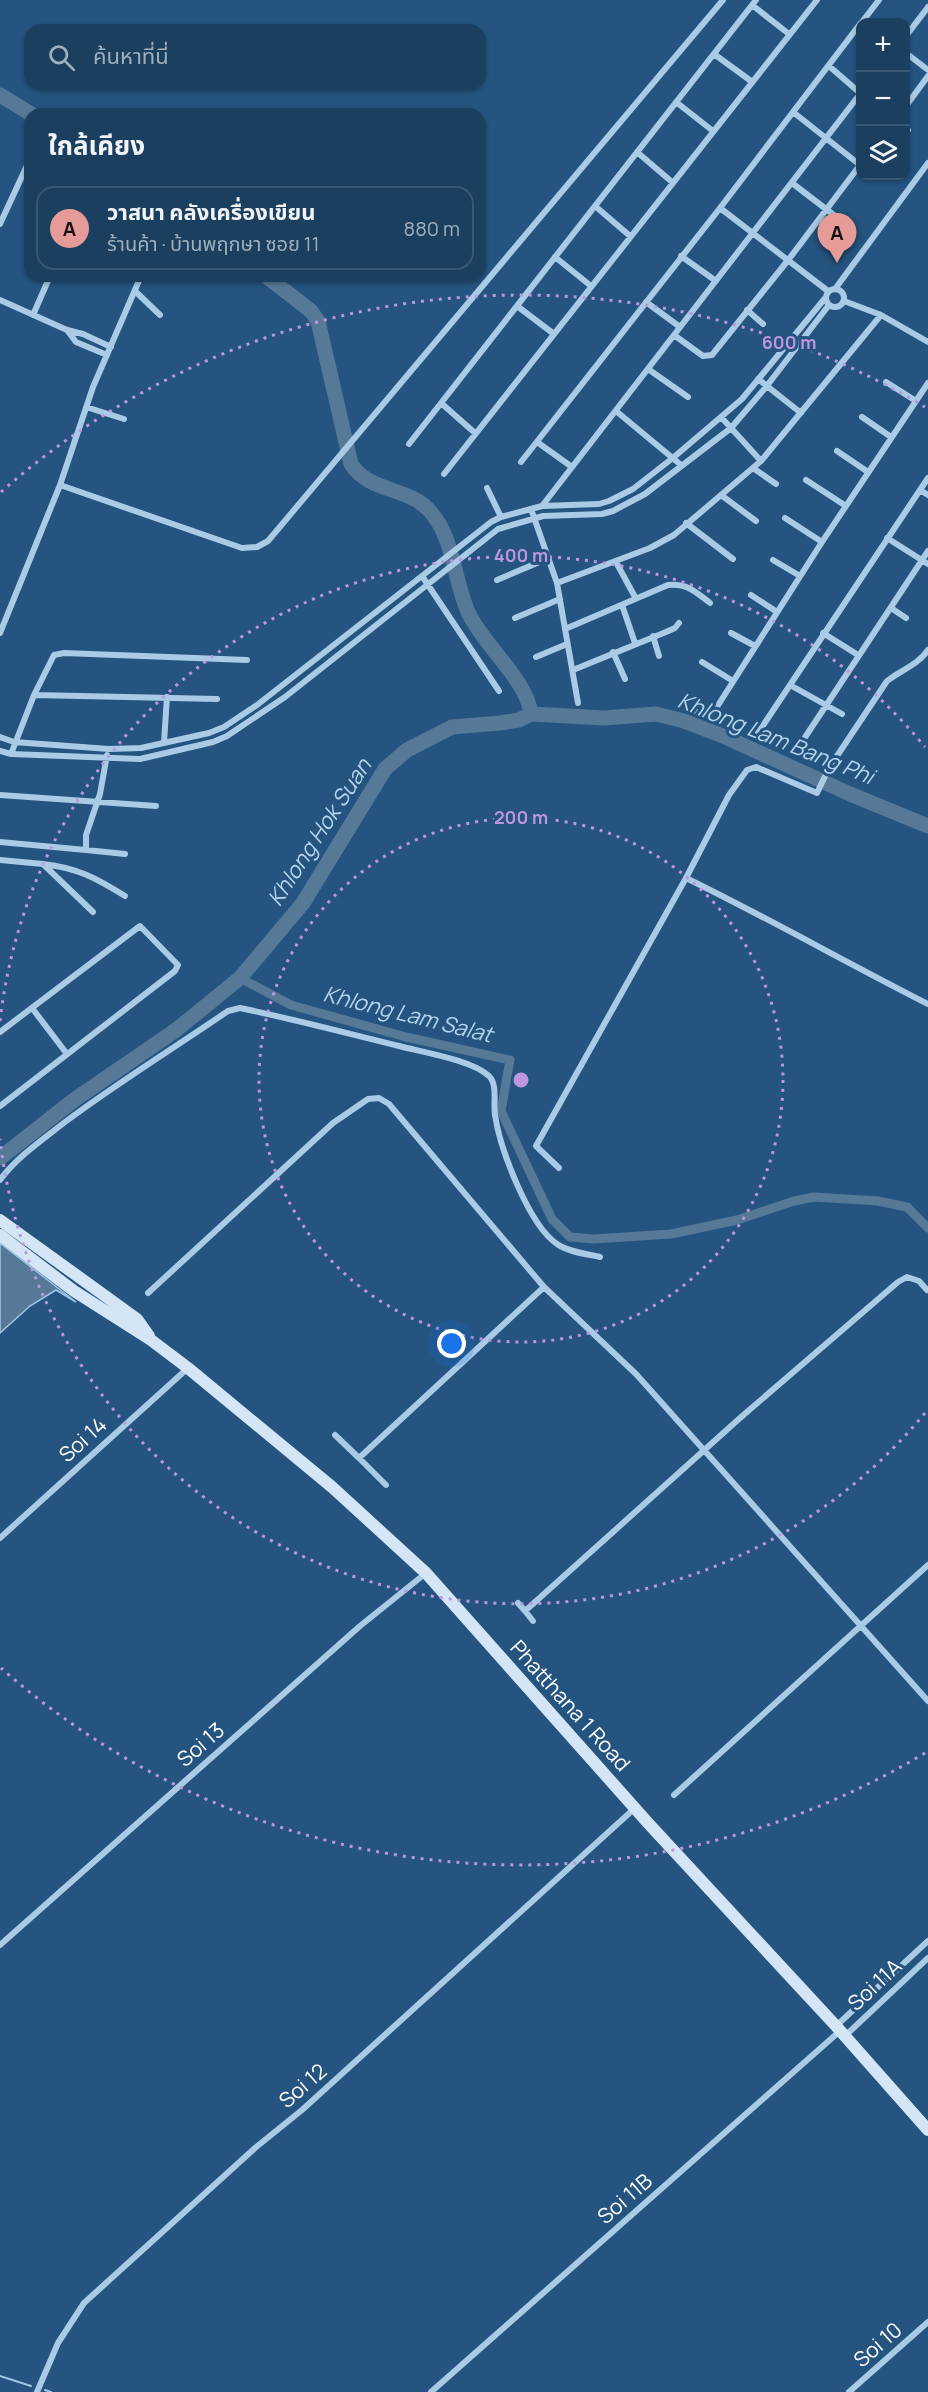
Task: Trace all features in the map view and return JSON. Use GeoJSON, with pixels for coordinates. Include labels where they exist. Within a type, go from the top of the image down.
{"type":"FeatureCollection","features":[{"type":"Feature","properties":{"kind":"main road"},"geometry":{"type":"LineString","coordinates":[[0,1220],[137,1319],[151,1340]]}},
{"type":"Feature","properties":{"kind":"main road"},"geometry":{"type":"LineString","coordinates":[[0,1234],[75,1291],[151,1340]]}},
{"type":"Feature","properties":{"kind":"main road","name":"Phatthana 1 Road"},"geometry":{"type":"LineString","coordinates":[[151,1340],[332,1487],[426,1573],[635,1808],[928,2130]]}},
{"type":"Feature","properties":{"kind":"street"},"geometry":{"type":"LineString","coordinates":[[486,282],[723,0]]}},
{"type":"Feature","properties":{"kind":"street"},"geometry":{"type":"LineString","coordinates":[[444,474],[817,0]]}},
{"type":"Feature","properties":{"kind":"street"},"geometry":{"type":"LineString","coordinates":[[866,18],[879,0]]}},
{"type":"Feature","properties":{"kind":"street"},"geometry":{"type":"LineString","coordinates":[[409,444],[754,2],[789,34]]}},
{"type":"Feature","properties":{"kind":"street"},"geometry":{"type":"LineString","coordinates":[[910,31],[928,7]]}},
{"type":"Feature","properties":{"kind":"street"},"geometry":{"type":"LineString","coordinates":[[521,462],[856,32]]}},
{"type":"Feature","properties":{"kind":"street"},"geometry":{"type":"LineString","coordinates":[[714,54],[751,81]]}},
{"type":"Feature","properties":{"kind":"street"},"geometry":{"type":"LineString","coordinates":[[910,55],[928,70]]}},
{"type":"Feature","properties":{"kind":"street"},"geometry":{"type":"LineString","coordinates":[[829,66],[856,89]]}},
{"type":"Feature","properties":{"kind":"street"},"geometry":{"type":"LineString","coordinates":[[910,101],[928,76]]}},
{"type":"Feature","properties":{"kind":"street"},"geometry":{"type":"LineString","coordinates":[[542,506],[856,99]]}},
{"type":"Feature","properties":{"kind":"street"},"geometry":{"type":"LineString","coordinates":[[676,102],[712,131]]}},
{"type":"Feature","properties":{"kind":"street"},"geometry":{"type":"LineString","coordinates":[[674,334],[703,356],[712,355],[789,260],[861,165],[793,112]]}},
{"type":"Feature","properties":{"kind":"street"},"geometry":{"type":"LineString","coordinates":[[637,152],[672,182]]}},
{"type":"Feature","properties":{"kind":"street"},"geometry":{"type":"LineString","coordinates":[[0,736],[14,742],[109,749],[141,748],[209,733],[224,727],[257,705],[466,541],[501,517],[542,506],[599,504],[633,489],[742,399],[830,292],[927,166]]}},
{"type":"Feature","properties":{"kind":"street"},"geometry":{"type":"LineString","coordinates":[[0,224],[24,172]]}},
{"type":"Feature","properties":{"kind":"street"},"geometry":{"type":"LineString","coordinates":[[792,183],[839,219]]}},
{"type":"Feature","properties":{"kind":"street"},"geometry":{"type":"LineString","coordinates":[[595,206],[630,236]]}},
{"type":"Feature","properties":{"kind":"street"},"geometry":{"type":"LineString","coordinates":[[720,208],[830,292],[841,291],[844,301]]}},
{"type":"Feature","properties":{"kind":"street"},"geometry":{"type":"LineString","coordinates":[[681,256],[716,281]]}},
{"type":"Feature","properties":{"kind":"street"},"geometry":{"type":"LineString","coordinates":[[555,257],[591,286]]}},
{"type":"Feature","properties":{"kind":"street"},"geometry":{"type":"LineString","coordinates":[[33,315],[47,282]]}},
{"type":"Feature","properties":{"kind":"street"},"geometry":{"type":"LineString","coordinates":[[0,633],[60,485],[86,407],[139,282]]}},
{"type":"Feature","properties":{"kind":"street"},"geometry":{"type":"LineString","coordinates":[[60,485],[242,548],[257,547],[268,541],[486,282]]}},
{"type":"Feature","properties":{"kind":"street"},"geometry":{"type":"LineString","coordinates":[[135,291],[160,315]]}},
{"type":"Feature","properties":{"kind":"street"},"geometry":{"type":"LineString","coordinates":[[0,751],[11,754],[151,758],[213,742],[261,714],[498,529],[535,518],[592,515],[613,511],[645,494],[731,428],[766,387],[829,305],[830,292]]}},
{"type":"Feature","properties":{"kind":"street"},"geometry":{"type":"LineString","coordinates":[[0,300],[111,347]]}},
{"type":"Feature","properties":{"kind":"street"},"geometry":{"type":"LineString","coordinates":[[829,305],[837,307],[844,301]]}},
{"type":"Feature","properties":{"kind":"street"},"geometry":{"type":"LineString","coordinates":[[844,301],[881,315],[928,342]]}},
{"type":"Feature","properties":{"kind":"street"},"geometry":{"type":"LineString","coordinates":[[646,302],[680,327]]}},
{"type":"Feature","properties":{"kind":"street"},"geometry":{"type":"LineString","coordinates":[[517,306],[554,334]]}},
{"type":"Feature","properties":{"kind":"street"},"geometry":{"type":"LineString","coordinates":[[747,310],[763,324]]}},
{"type":"Feature","properties":{"kind":"street"},"geometry":{"type":"LineString","coordinates":[[558,583],[663,542],[721,495],[761,461],[881,315]]}},
{"type":"Feature","properties":{"kind":"street"},"geometry":{"type":"LineString","coordinates":[[67,330],[76,342],[107,356]]}},
{"type":"Feature","properties":{"kind":"street"},"geometry":{"type":"LineString","coordinates":[[648,369],[688,397]]}},
{"type":"Feature","properties":{"kind":"street"},"geometry":{"type":"LineString","coordinates":[[758,380],[801,413]]}},
{"type":"Feature","properties":{"kind":"street"},"geometry":{"type":"LineString","coordinates":[[886,382],[916,401]]}},
{"type":"Feature","properties":{"kind":"street"},"geometry":{"type":"LineString","coordinates":[[686,708],[704,714],[712,713],[928,383]]}},
{"type":"Feature","properties":{"kind":"street"},"geometry":{"type":"LineString","coordinates":[[441,403],[476,434]]}},
{"type":"Feature","properties":{"kind":"street"},"geometry":{"type":"LineString","coordinates":[[86,407],[124,419]]}},
{"type":"Feature","properties":{"kind":"street"},"geometry":{"type":"LineString","coordinates":[[616,411],[681,465]]}},
{"type":"Feature","properties":{"kind":"street"},"geometry":{"type":"LineString","coordinates":[[721,417],[761,461]]}},
{"type":"Feature","properties":{"kind":"street"},"geometry":{"type":"LineString","coordinates":[[861,417],[891,437]]}},
{"type":"Feature","properties":{"kind":"street"},"geometry":{"type":"LineString","coordinates":[[537,442],[572,467]]}},
{"type":"Feature","properties":{"kind":"street"},"geometry":{"type":"LineString","coordinates":[[837,451],[868,472]]}},
{"type":"Feature","properties":{"kind":"street"},"geometry":{"type":"LineString","coordinates":[[753,468],[776,484]]}},
{"type":"Feature","properties":{"kind":"street"},"geometry":{"type":"LineString","coordinates":[[758,733],[928,478]]}},
{"type":"Feature","properties":{"kind":"street"},"geometry":{"type":"LineString","coordinates":[[806,480],[846,506]]}},
{"type":"Feature","properties":{"kind":"street"},"geometry":{"type":"LineString","coordinates":[[487,488],[501,517]]}},
{"type":"Feature","properties":{"kind":"street"},"geometry":{"type":"LineString","coordinates":[[920,490],[928,495]]}},
{"type":"Feature","properties":{"kind":"street"},"geometry":{"type":"LineString","coordinates":[[721,495],[756,521]]}},
{"type":"Feature","properties":{"kind":"street"},"geometry":{"type":"LineString","coordinates":[[531,509],[558,583],[578,703]]}},
{"type":"Feature","properties":{"kind":"street"},"geometry":{"type":"LineString","coordinates":[[785,518],[822,542]]}},
{"type":"Feature","properties":{"kind":"street"},"geometry":{"type":"LineString","coordinates":[[686,523],[733,559]]}},
{"type":"Feature","properties":{"kind":"street"},"geometry":{"type":"LineString","coordinates":[[887,538],[925,562]]}},
{"type":"Feature","properties":{"kind":"street"},"geometry":{"type":"LineString","coordinates":[[796,751],[858,655],[925,562],[928,551]]}},
{"type":"Feature","properties":{"kind":"street"},"geometry":{"type":"LineString","coordinates":[[497,580],[549,558]]}},
{"type":"Feature","properties":{"kind":"street"},"geometry":{"type":"LineString","coordinates":[[773,560],[800,576]]}},
{"type":"Feature","properties":{"kind":"street"},"geometry":{"type":"LineString","coordinates":[[616,562],[635,597]]}},
{"type":"Feature","properties":{"kind":"street"},"geometry":{"type":"LineString","coordinates":[[422,576],[499,691]]}},
{"type":"Feature","properties":{"kind":"street"},"geometry":{"type":"LineString","coordinates":[[565,629],[622,605],[635,597],[668,585],[678,584],[690,587],[710,603]]}},
{"type":"Feature","properties":{"kind":"street"},"geometry":{"type":"LineString","coordinates":[[751,595],[777,612]]}},
{"type":"Feature","properties":{"kind":"street"},"geometry":{"type":"LineString","coordinates":[[515,618],[560,599]]}},
{"type":"Feature","properties":{"kind":"street"},"geometry":{"type":"LineString","coordinates":[[622,605],[635,643]]}},
{"type":"Feature","properties":{"kind":"street"},"geometry":{"type":"LineString","coordinates":[[891,608],[906,618]]}},
{"type":"Feature","properties":{"kind":"street"},"geometry":{"type":"LineString","coordinates":[[573,670],[675,628],[679,623]]}},
{"type":"Feature","properties":{"kind":"street"},"geometry":{"type":"LineString","coordinates":[[731,633],[755,646]]}},
{"type":"Feature","properties":{"kind":"street"},"geometry":{"type":"LineString","coordinates":[[823,633],[858,655]]}},
{"type":"Feature","properties":{"kind":"street"},"geometry":{"type":"LineString","coordinates":[[652,636],[659,656]]}},
{"type":"Feature","properties":{"kind":"street"},"geometry":{"type":"LineString","coordinates":[[536,657],[567,644]]}},
{"type":"Feature","properties":{"kind":"street"},"geometry":{"type":"LineString","coordinates":[[331,647],[338,655]]}},
{"type":"Feature","properties":{"kind":"street"},"geometry":{"type":"LineString","coordinates":[[559,1168],[536,1146],[686,878],[729,795],[747,770],[756,767],[817,793],[829,768],[887,681],[898,672],[918,663],[928,650]]}},
{"type":"Feature","properties":{"kind":"street"},"geometry":{"type":"LineString","coordinates":[[613,652],[625,679]]}},
{"type":"Feature","properties":{"kind":"street"},"geometry":{"type":"LineString","coordinates":[[11,754],[14,742],[50,660],[58,654],[247,660]]}},
{"type":"Feature","properties":{"kind":"street"},"geometry":{"type":"LineString","coordinates":[[702,662],[733,681]]}},
{"type":"Feature","properties":{"kind":"street"},"geometry":{"type":"LineString","coordinates":[[790,685],[842,714]]}},
{"type":"Feature","properties":{"kind":"street"},"geometry":{"type":"LineString","coordinates":[[34,695],[217,699]]}},
{"type":"Feature","properties":{"kind":"street"},"geometry":{"type":"LineString","coordinates":[[164,742],[167,697]]}},
{"type":"Feature","properties":{"kind":"street"},"geometry":{"type":"LineString","coordinates":[[257,705],[261,714]]}},
{"type":"Feature","properties":{"kind":"street"},"geometry":{"type":"LineString","coordinates":[[86,850],[86,835],[104,779],[109,749]]}},
{"type":"Feature","properties":{"kind":"street"},"geometry":{"type":"LineString","coordinates":[[0,795],[156,806]]}},
{"type":"Feature","properties":{"kind":"street"},"geometry":{"type":"LineString","coordinates":[[0,842],[125,854]]}},
{"type":"Feature","properties":{"kind":"street"},"geometry":{"type":"LineString","coordinates":[[0,860],[67,866],[91,875],[124,896]]}},
{"type":"Feature","properties":{"kind":"street"},"geometry":{"type":"LineString","coordinates":[[43,864],[93,912]]}},
{"type":"Feature","properties":{"kind":"street"},"geometry":{"type":"LineString","coordinates":[[686,878],[928,1004]]}},
{"type":"Feature","properties":{"kind":"street"},"geometry":{"type":"LineString","coordinates":[[0,1032],[140,926],[178,965],[175,971],[0,1106]]}},
{"type":"Feature","properties":{"kind":"street"},"geometry":{"type":"LineString","coordinates":[[32,1008],[67,1054]]}},
{"type":"Feature","properties":{"kind":"street"},"geometry":{"type":"LineString","coordinates":[[0,1180],[9,1168],[87,1105],[228,1011],[240,1008],[355,1034],[443,1057],[480,1070],[491,1078],[498,1132],[523,1197],[537,1223],[558,1245],[600,1257]]}},
{"type":"Feature","properties":{"kind":"street"},"geometry":{"type":"LineString","coordinates":[[148,1293],[331,1125],[368,1099],[379,1098],[389,1104],[544,1287],[636,1374],[928,1701]]}},
{"type":"Feature","properties":{"kind":"street"},"geometry":{"type":"LineString","coordinates":[[525,1611],[704,1450],[898,1282],[907,1277],[913,1278],[927,1290]]}},
{"type":"Feature","properties":{"kind":"street"},"geometry":{"type":"LineString","coordinates":[[360,1458],[544,1287]]}},
{"type":"Feature","properties":{"kind":"street","name":"Soi 14"},"geometry":{"type":"LineString","coordinates":[[0,1538],[188,1368]]}},
{"type":"Feature","properties":{"kind":"street"},"geometry":{"type":"LineString","coordinates":[[335,1435],[386,1485]]}},
{"type":"Feature","properties":{"kind":"street"},"geometry":{"type":"LineString","coordinates":[[674,1795],[928,1565]]}},
{"type":"Feature","properties":{"kind":"street","name":"Soi 13"},"geometry":{"type":"LineString","coordinates":[[0,1945],[360,1626],[426,1573]]}},
{"type":"Feature","properties":{"kind":"street"},"geometry":{"type":"LineString","coordinates":[[518,1603],[533,1621]]}},
{"type":"Feature","properties":{"kind":"street","name":"Soi 12"},"geometry":{"type":"LineString","coordinates":[[37,2392],[58,2343],[84,2303],[255,2148],[302,2110],[635,1808]]}},
{"type":"Feature","properties":{"kind":"street"},"geometry":{"type":"LineString","coordinates":[[840,2031],[928,1941]]}},
{"type":"Feature","properties":{"kind":"street","name":"Soi 11A"},"geometry":{"type":"LineString","coordinates":[[840,2031],[928,1958]]}},
{"type":"Feature","properties":{"kind":"street","name":"Soi 11B"},"geometry":{"type":"LineString","coordinates":[[431,2392],[840,2031]]}},
{"type":"Feature","properties":{"kind":"street","name":"Soi 10"},"geometry":{"type":"LineString","coordinates":[[849,2392],[928,2322]]}},
{"type":"Feature","properties":{"kind":"water"},"geometry":{"type":"Polygon","coordinates":[[[0,1243],[76,1302],[56,1290],[30,1306],[0,1333],[0,1243]]]}},
{"type":"Feature","properties":{"kind":"waterway"},"geometry":{"type":"LineString","coordinates":[[0,95],[24,110]]}},
{"type":"Feature","properties":{"kind":"waterway"},"geometry":{"type":"LineString","coordinates":[[274,282],[311,311],[318,321],[351,464],[368,480],[419,502],[437,520],[449,546],[469,614],[514,676],[528,701],[531,714]]}},
{"type":"Feature","properties":{"kind":"waterway","name":"Khlong Hok Suan"},"geometry":{"type":"LineString","coordinates":[[0,1158],[74,1100],[176,1030],[240,978],[303,903],[385,769],[407,750],[452,727],[519,720],[531,714],[604,718],[656,714],[684,721],[723,736],[850,794],[928,826]]}},
{"type":"Feature","properties":{"kind":"waterway","name":"Khlong Lam Salat"},"geometry":{"type":"LineString","coordinates":[[240,978],[291,1005],[406,1037],[510,1060],[501,1111],[552,1219],[570,1237],[594,1239],[671,1234],[737,1220],[794,1201],[814,1197],[878,1201],[907,1207],[928,1228]]}},
{"type":"Feature","properties":{"kind":"waterway"},"geometry":{"type":"LineString","coordinates":[[0,2376],[31,2386]]}},
{"type":"Feature","properties":{"kind":"waterway"},"geometry":{"type":"LineString","coordinates":[[45,2390],[51,2392]]}},
{"type":"Feature","properties":{"kind":"place","name":"วาสนา คลังเครื่องเขียน"},"geometry":{"type":"Point","coordinates":[837,263]}},
{"type":"Feature","properties":{"kind":"water label","name":"Khlong Lam Bang Phi"},"geometry":{"type":"Point","coordinates":[776,738]}}]}
